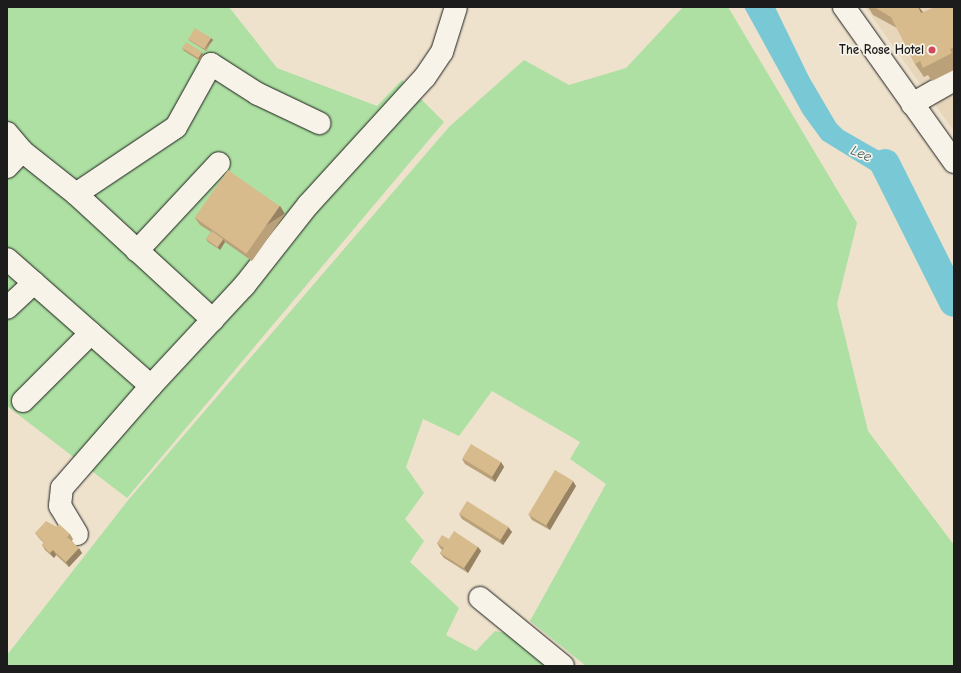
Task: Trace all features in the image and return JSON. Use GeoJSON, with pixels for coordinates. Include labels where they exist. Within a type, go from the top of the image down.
{"type":"FeatureCollection","features":[{"type":"Feature","properties":{"kind":"street"},"geometry":{"type":"LineString","coordinates":[[77,534],[60,506],[62,488],[151,386],[244,286],[308,205],[425,77],[442,52],[456,7]]}},
{"type":"Feature","properties":{"kind":"street"},"geometry":{"type":"LineString","coordinates":[[844,7],[954,162]]}},
{"type":"Feature","properties":{"kind":"street"},"geometry":{"type":"LineString","coordinates":[[76,194],[176,127],[211,64],[258,94],[319,123]]}},
{"type":"Feature","properties":{"kind":"street"},"geometry":{"type":"LineString","coordinates":[[912,104],[954,80]]}},
{"type":"Feature","properties":{"kind":"street"},"geometry":{"type":"LineString","coordinates":[[7,133],[22,151],[76,194],[213,320]]}},
{"type":"Feature","properties":{"kind":"street"},"geometry":{"type":"LineString","coordinates":[[7,167],[22,151]]}},
{"type":"Feature","properties":{"kind":"street"},"geometry":{"type":"LineString","coordinates":[[137,251],[219,163]]}},
{"type":"Feature","properties":{"kind":"street"},"geometry":{"type":"LineString","coordinates":[[7,259],[151,386]]}},
{"type":"Feature","properties":{"kind":"street"},"geometry":{"type":"LineString","coordinates":[[7,308],[34,282]]}},
{"type":"Feature","properties":{"kind":"street"},"geometry":{"type":"LineString","coordinates":[[23,401],[91,333]]}},
{"type":"Feature","properties":{"kind":"street"},"geometry":{"type":"LineString","coordinates":[[480,598],[562,666]]}},
{"type":"Feature","properties":{"kind":"shaded area"},"geometry":{"type":"Polygon","coordinates":[[[865,7],[954,7],[954,131],[865,7]]]}},
{"type":"Feature","properties":{"kind":"green space"},"geometry":{"type":"Polygon","coordinates":[[[7,7],[229,7],[277,68],[377,106],[402,80],[444,122],[127,498],[7,406],[7,7]]]}},
{"type":"Feature","properties":{"kind":"green space"},"geometry":{"type":"Polygon","coordinates":[[[683,7],[728,7],[857,223],[837,304],[868,431],[954,545],[954,666],[586,666],[530,621],[606,484],[570,459],[580,442],[492,391],[459,436],[423,419],[406,467],[424,493],[405,519],[424,541],[410,562],[459,608],[446,635],[476,651],[495,631],[512,634],[551,666],[7,666],[7,655],[129,499],[449,127],[524,60],[569,85],[626,68],[683,7]]]}},
{"type":"Feature","properties":{"kind":"water"},"geometry":{"type":"Polygon","coordinates":[[[744,7],[775,7],[809,77],[836,123],[843,130],[890,157],[902,171],[916,197],[891,207],[889,193],[874,172],[822,140],[803,114],[744,7]]]}},
{"type":"Feature","properties":{"kind":"building","name":"The Rose Hotel"},"geometry":{"type":"Polygon","coordinates":[[[874,7],[918,7],[921,13],[935,7],[954,7],[954,47],[950,49],[952,53],[923,68],[920,61],[915,64],[891,17],[874,7]]]}},
{"type":"Feature","properties":{"kind":"building"},"geometry":{"type":"Polygon","coordinates":[[[195,28],[211,38],[204,49],[188,39],[195,28]]]}},
{"type":"Feature","properties":{"kind":"building"},"geometry":{"type":"Polygon","coordinates":[[[186,42],[202,52],[198,58],[182,48],[186,42]]]}},
{"type":"Feature","properties":{"kind":"building"},"geometry":{"type":"Polygon","coordinates":[[[228,170],[280,206],[246,254],[195,218],[228,170]]]}},
{"type":"Feature","properties":{"kind":"building"},"geometry":{"type":"Polygon","coordinates":[[[212,231],[223,239],[217,247],[206,239],[212,231]]]}},
{"type":"Feature","properties":{"kind":"building"},"geometry":{"type":"Polygon","coordinates":[[[471,444],[501,462],[492,477],[462,459],[471,444]]]}},
{"type":"Feature","properties":{"kind":"building"},"geometry":{"type":"Polygon","coordinates":[[[555,470],[573,481],[546,525],[528,515],[555,470]]]}},
{"type":"Feature","properties":{"kind":"building"},"geometry":{"type":"Polygon","coordinates":[[[467,501],[509,527],[501,540],[459,514],[467,501]]]}},
{"type":"Feature","properties":{"kind":"building"},"geometry":{"type":"Polygon","coordinates":[[[46,521],[57,527],[59,524],[70,534],[67,537],[79,548],[66,562],[53,550],[50,553],[42,545],[44,542],[35,533],[46,521]]]}},
{"type":"Feature","properties":{"kind":"building"},"geometry":{"type":"Polygon","coordinates":[[[454,531],[478,547],[464,568],[440,553],[444,548],[437,543],[442,535],[449,539],[454,531]]]}},
{"type":"Feature","properties":{"kind":"waterway","name":"Lee"},"geometry":{"type":"LineString","coordinates":[[885,164],[954,302]]}},
{"type":"Feature","properties":{"kind":"place","name":"The Rose Hotel"},"geometry":{"type":"Point","coordinates":[932,50]}}]}
